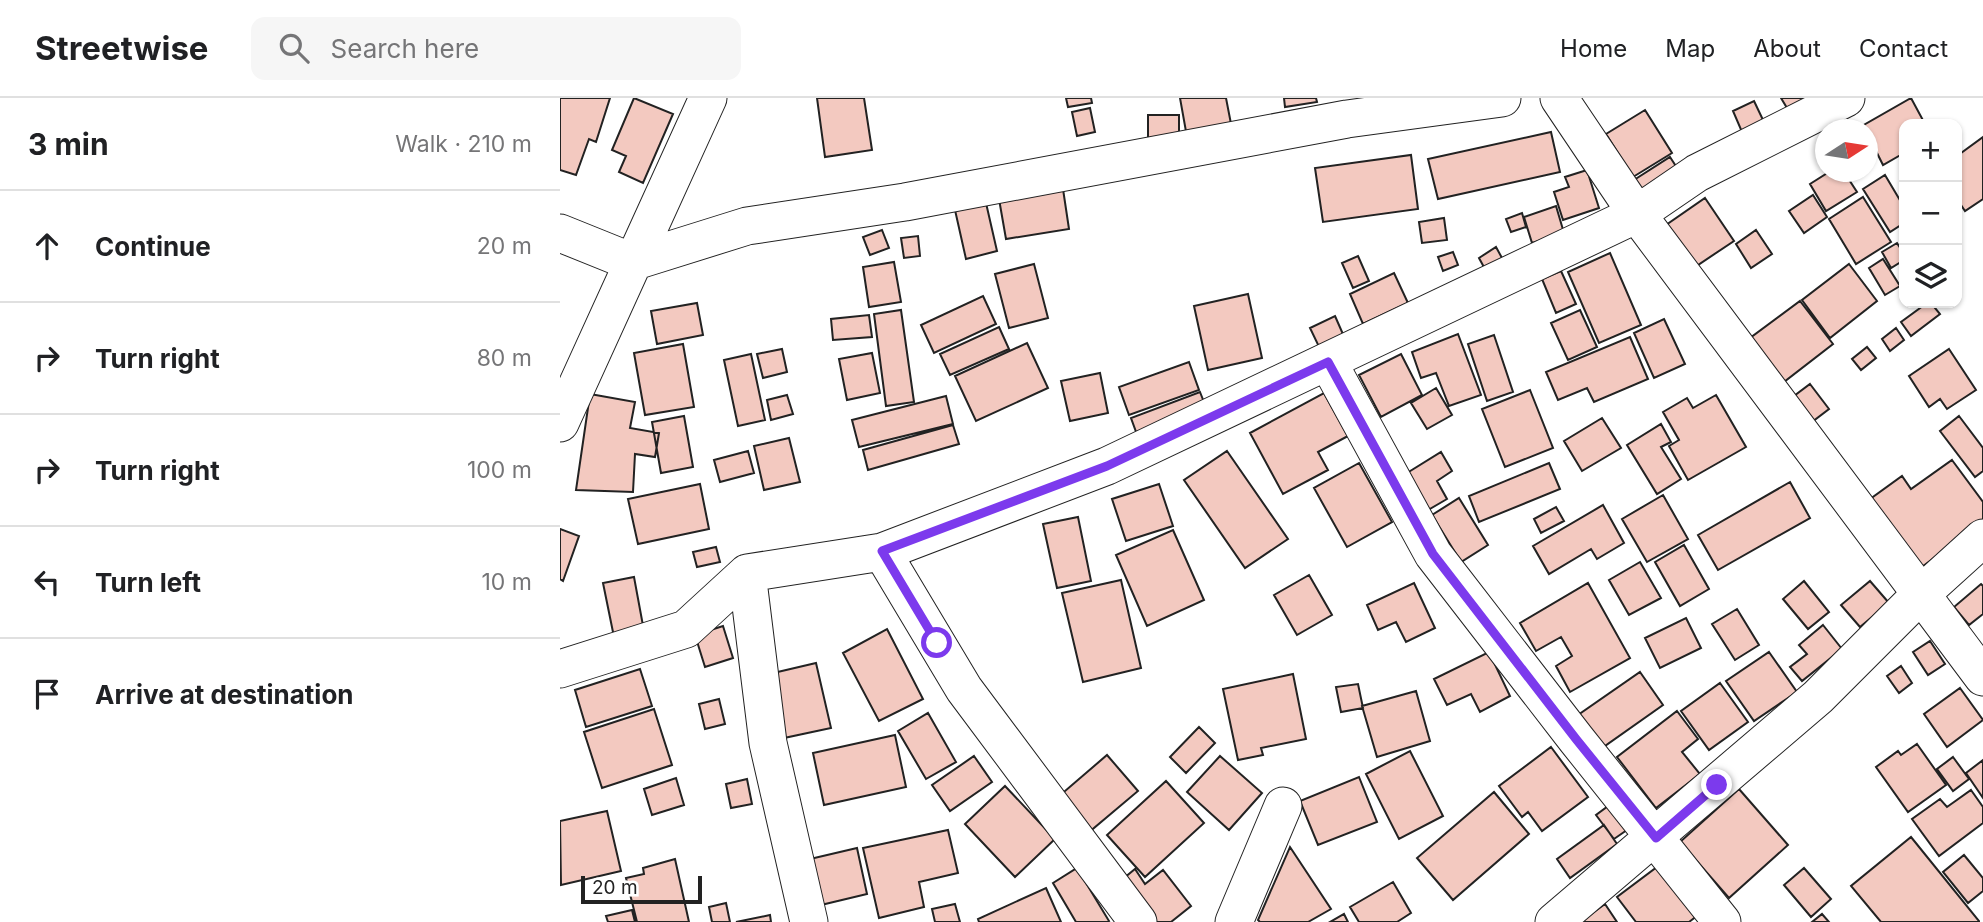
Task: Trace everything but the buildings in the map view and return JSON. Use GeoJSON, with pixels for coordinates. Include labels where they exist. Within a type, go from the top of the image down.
{"type":"FeatureCollection","features":[{"type":"Feature","properties":{"kind":"street"},"geometry":{"type":"LineString","coordinates":[[560,423],[708,98]]}},
{"type":"Feature","properties":{"kind":"street"},"geometry":{"type":"LineString","coordinates":[[560,233],[632,262],[747,226],[905,202],[1346,108],[1502,98]]}},
{"type":"Feature","properties":{"kind":"street"},"geometry":{"type":"LineString","coordinates":[[1559,98],[1637,214],[1983,677]]}},
{"type":"Feature","properties":{"kind":"street"},"geometry":{"type":"LineString","coordinates":[[560,669],[686,629],[747,573],[882,551],[1107,466],[1637,214],[1697,173],[1846,98]]}},
{"type":"Feature","properties":{"kind":"street"},"geometry":{"type":"LineString","coordinates":[[1328,362],[1433,554],[1722,922]]}},
{"type":"Feature","properties":{"kind":"street"},"geometry":{"type":"LineString","coordinates":[[1554,922],[1656,838],[1818,697],[1920,595],[1983,538]]}},
{"type":"Feature","properties":{"kind":"street"},"geometry":{"type":"LineString","coordinates":[[882,551],[964,689],[1138,922]]}},
{"type":"Feature","properties":{"kind":"street"},"geometry":{"type":"LineString","coordinates":[[747,573],[768,743],[809,922]]}},
{"type":"Feature","properties":{"kind":"street"},"geometry":{"type":"LineString","coordinates":[[1234,922],[1283,806]]}},
{"type":"Feature","properties":{"kind":"route"},"geometry":{"type":"LineString","coordinates":[[937,643],[882,551],[1107,466],[1328,362],[1433,554],[1656,838],[1717,785]]}}]}
